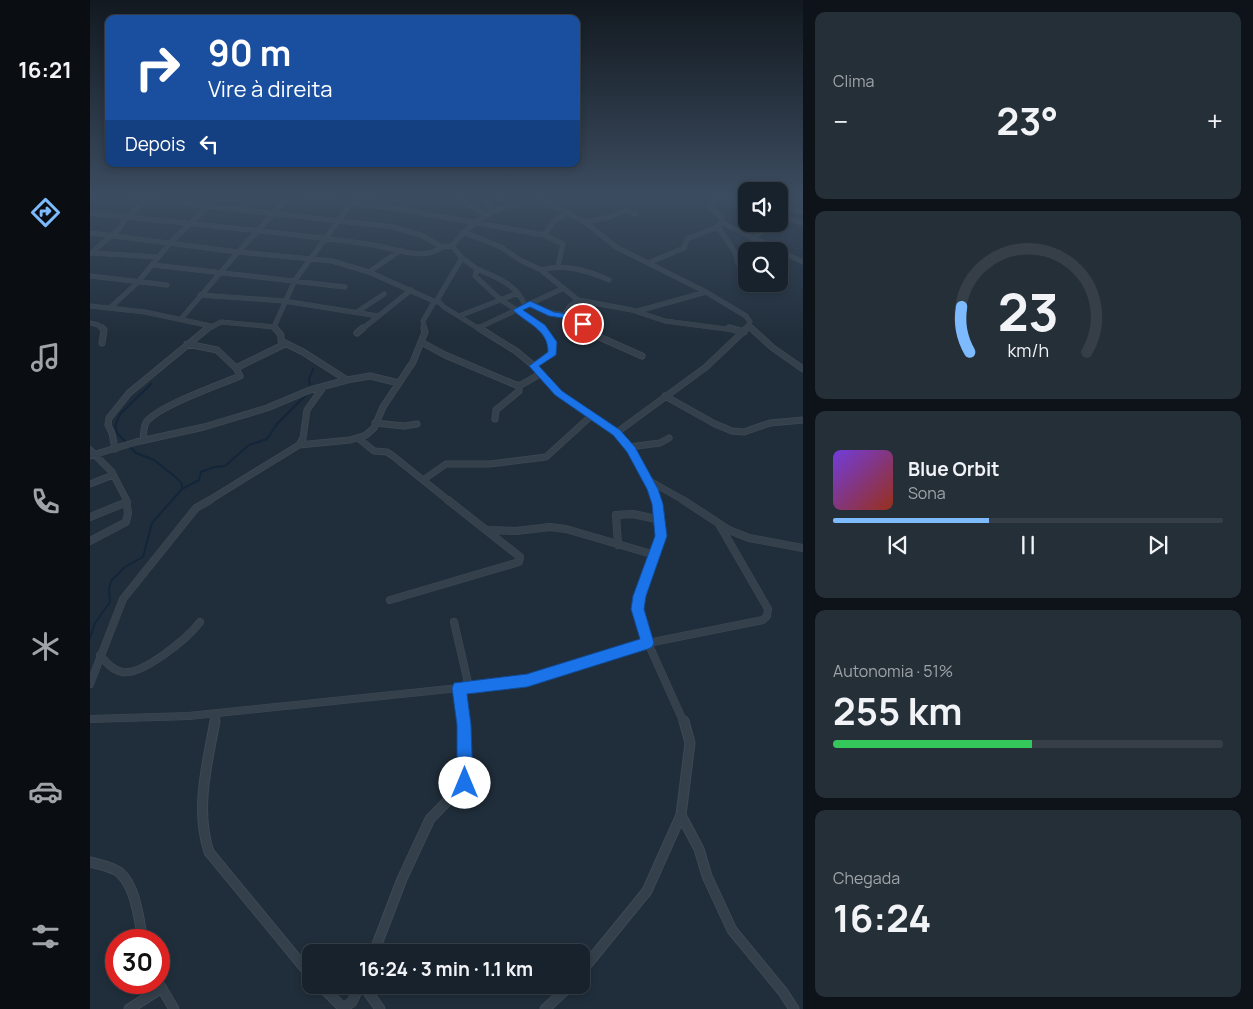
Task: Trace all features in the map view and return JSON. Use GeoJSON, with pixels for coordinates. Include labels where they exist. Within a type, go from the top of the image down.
{"type":"FeatureCollection","features":[{"type":"Feature","properties":{"kind":"street"},"geometry":{"type":"LineString","coordinates":[[91,253],[101,244]]}},
{"type":"Feature","properties":{"kind":"street"},"geometry":{"type":"LineString","coordinates":[[111,307],[138,282],[168,244]]}},
{"type":"Feature","properties":{"kind":"street"},"geometry":{"type":"LineString","coordinates":[[184,244],[343,264],[369,272],[411,290],[437,302],[516,352],[534,366],[558,393],[616,433],[629,447],[647,479],[658,504],[661,536],[637,609],[648,643],[686,726],[690,743],[682,815],[647,891],[590,961]]}},
{"type":"Feature","properties":{"kind":"street"},"geometry":{"type":"LineString","coordinates":[[181,319],[245,244]]}},
{"type":"Feature","properties":{"kind":"street"},"geometry":{"type":"LineString","coordinates":[[274,327],[295,280],[322,244]]}},
{"type":"Feature","properties":{"kind":"street"},"geometry":{"type":"LineString","coordinates":[[367,244],[424,255],[442,247],[452,246],[462,258],[477,269],[501,280],[518,293],[524,298],[527,305],[580,321],[588,332],[642,356]]}},
{"type":"Feature","properties":{"kind":"street"},"geometry":{"type":"LineString","coordinates":[[437,244],[442,247]]}},
{"type":"Feature","properties":{"kind":"street"},"geometry":{"type":"LineString","coordinates":[[494,244],[541,270],[578,300],[591,304],[637,311],[665,321],[744,332]]}},
{"type":"Feature","properties":{"kind":"street"},"geometry":{"type":"LineString","coordinates":[[558,266],[564,244]]}},
{"type":"Feature","properties":{"kind":"street"},"geometry":{"type":"LineString","coordinates":[[612,244],[706,292],[746,316],[750,322],[749,327],[706,368],[616,433]]}},
{"type":"Feature","properties":{"kind":"street"},"geometry":{"type":"LineString","coordinates":[[648,263],[684,248],[685,244]]}},
{"type":"Feature","properties":{"kind":"street"},"geometry":{"type":"LineString","coordinates":[[731,244],[738,263]]}},
{"type":"Feature","properties":{"kind":"street"},"geometry":{"type":"LineString","coordinates":[[769,244],[803,262]]}},
{"type":"Feature","properties":{"kind":"street"},"geometry":{"type":"LineString","coordinates":[[369,272],[401,250]]}},
{"type":"Feature","properties":{"kind":"street"},"geometry":{"type":"LineString","coordinates":[[91,253],[158,257]]}},
{"type":"Feature","properties":{"kind":"street"},"geometry":{"type":"LineString","coordinates":[[298,445],[358,438],[366,435],[374,428],[383,407],[413,362],[425,332],[423,322],[448,284],[462,258]]}},
{"type":"Feature","properties":{"kind":"street"},"geometry":{"type":"LineString","coordinates":[[153,265],[345,287]]}},
{"type":"Feature","properties":{"kind":"street"},"geometry":{"type":"LineString","coordinates":[[541,270],[558,266],[591,273],[609,280]]}},
{"type":"Feature","properties":{"kind":"street"},"geometry":{"type":"LineString","coordinates":[[477,269],[475,276],[501,300],[542,327],[552,342],[552,353],[534,366]]}},
{"type":"Feature","properties":{"kind":"street"},"geometry":{"type":"LineString","coordinates":[[90,276],[167,285]]}},
{"type":"Feature","properties":{"kind":"street"},"geometry":{"type":"LineString","coordinates":[[478,328],[564,288]]}},
{"type":"Feature","properties":{"kind":"street"},"geometry":{"type":"LineString","coordinates":[[357,333],[411,290]]}},
{"type":"Feature","properties":{"kind":"street"},"geometry":{"type":"LineString","coordinates":[[637,311],[706,292]]}},
{"type":"Feature","properties":{"kind":"street"},"geometry":{"type":"LineString","coordinates":[[459,316],[518,293]]}},
{"type":"Feature","properties":{"kind":"street"},"geometry":{"type":"LineString","coordinates":[[357,312],[384,294]]}},
{"type":"Feature","properties":{"kind":"street"},"geometry":{"type":"LineString","coordinates":[[200,295],[284,301],[378,316]]}},
{"type":"Feature","properties":{"kind":"street"},"geometry":{"type":"LineString","coordinates":[[564,315],[570,306],[578,300]]}},
{"type":"Feature","properties":{"kind":"street"},"geometry":{"type":"LineString","coordinates":[[90,306],[111,307],[211,326]]}},
{"type":"Feature","properties":{"kind":"street"},"geometry":{"type":"LineString","coordinates":[[115,449],[112,433],[108,425],[109,418],[129,394],[187,344],[211,326],[221,322],[274,327],[281,335],[281,341],[285,344],[303,352],[347,380]]}},
{"type":"Feature","properties":{"kind":"street"},"geometry":{"type":"LineString","coordinates":[[90,328],[93,323],[104,330],[102,343]]}},
{"type":"Feature","properties":{"kind":"street"},"geometry":{"type":"LineString","coordinates":[[749,327],[773,348],[803,369]]}},
{"type":"Feature","properties":{"kind":"street"},"geometry":{"type":"LineString","coordinates":[[421,342],[484,372],[519,385],[540,374]]}},
{"type":"Feature","properties":{"kind":"street"},"geometry":{"type":"LineString","coordinates":[[143,440],[145,424],[149,418],[240,376],[236,368],[218,350],[187,344]]}},
{"type":"Feature","properties":{"kind":"street"},"geometry":{"type":"LineString","coordinates":[[236,368],[285,344]]}},
{"type":"Feature","properties":{"kind":"street"},"geometry":{"type":"LineString","coordinates":[[92,453],[204,427],[267,408],[310,390],[347,380],[370,376],[399,383]]}},
{"type":"Feature","properties":{"kind":"street"},"geometry":{"type":"LineString","coordinates":[[495,420],[496,410],[519,391],[519,385]]}},
{"type":"Feature","properties":{"kind":"street"},"geometry":{"type":"LineString","coordinates":[[90,684],[123,599],[196,508],[298,445],[303,438],[307,410],[324,386]]}},
{"type":"Feature","properties":{"kind":"street"},"geometry":{"type":"LineString","coordinates":[[665,396],[714,424],[732,431],[744,432],[770,423],[803,420]]}},
{"type":"Feature","properties":{"kind":"street"},"geometry":{"type":"LineString","coordinates":[[424,480],[446,464],[490,464],[550,456],[556,446],[591,416]]}},
{"type":"Feature","properties":{"kind":"street"},"geometry":{"type":"LineString","coordinates":[[375,423],[404,426],[417,424]]}},
{"type":"Feature","properties":{"kind":"street"},"geometry":{"type":"LineString","coordinates":[[358,438],[374,451],[387,452],[520,557],[519,562],[390,600]]}},
{"type":"Feature","properties":{"kind":"street"},"geometry":{"type":"LineString","coordinates":[[629,447],[660,443],[669,438]]}},
{"type":"Feature","properties":{"kind":"street"},"geometry":{"type":"LineString","coordinates":[[90,541],[126,522],[129,517],[127,502],[113,475],[92,453]]}},
{"type":"Feature","properties":{"kind":"street"},"geometry":{"type":"LineString","coordinates":[[90,484],[113,475]]}},
{"type":"Feature","properties":{"kind":"street"},"geometry":{"type":"LineString","coordinates":[[647,479],[676,495],[729,530],[749,538],[803,548]]}},
{"type":"Feature","properties":{"kind":"street"},"geometry":{"type":"LineString","coordinates":[[90,517],[127,502]]}},
{"type":"Feature","properties":{"kind":"street"},"geometry":{"type":"LineString","coordinates":[[618,545],[616,515],[633,514],[660,520]]}},
{"type":"Feature","properties":{"kind":"street"},"geometry":{"type":"LineString","coordinates":[[90,719],[150,718],[217,713],[527,681],[648,643],[763,620],[767,616],[768,610],[719,524]]}},
{"type":"Feature","properties":{"kind":"street"},"geometry":{"type":"LineString","coordinates":[[486,530],[516,531],[550,527],[566,529],[655,555]]}},
{"type":"Feature","properties":{"kind":"street"},"geometry":{"type":"LineString","coordinates":[[100,655],[110,667],[120,672],[129,672],[177,646],[193,633],[200,622]]}},
{"type":"Feature","properties":{"kind":"street"},"geometry":{"type":"LineString","coordinates":[[454,622],[469,687]]}},
{"type":"Feature","properties":{"kind":"street"},"geometry":{"type":"LineString","coordinates":[[377,944],[402,879],[430,819],[465,783],[464,725],[459,688]]}},
{"type":"Feature","properties":{"kind":"street"},"geometry":{"type":"LineString","coordinates":[[217,713],[204,779],[202,832],[204,842],[209,852],[266,918],[302,967]]}},
{"type":"Feature","properties":{"kind":"street"},"geometry":{"type":"LineString","coordinates":[[682,815],[699,849],[707,876],[732,930],[783,992],[794,1009]]}},
{"type":"Feature","properties":{"kind":"street"},"geometry":{"type":"LineString","coordinates":[[90,862],[106,866],[119,873],[127,881],[140,929]]}},
{"type":"Feature","properties":{"kind":"street"},"geometry":{"type":"LineString","coordinates":[[129,1009],[148,994]]}},
{"type":"Feature","properties":{"kind":"street"},"geometry":{"type":"LineString","coordinates":[[165,994],[174,1009]]}},
{"type":"Feature","properties":{"kind":"street"},"geometry":{"type":"LineString","coordinates":[[329,994],[343,1008],[348,1008],[357,994]]}},
{"type":"Feature","properties":{"kind":"street"},"geometry":{"type":"LineString","coordinates":[[369,994],[380,1009]]}},
{"type":"Feature","properties":{"kind":"street"},"geometry":{"type":"LineString","coordinates":[[546,1009],[562,994]]}},
{"type":"Feature","properties":{"kind":"waterway"},"geometry":{"type":"LineString","coordinates":[[310,388],[309,379],[313,369]]}},
{"type":"Feature","properties":{"kind":"waterway"},"geometry":{"type":"LineString","coordinates":[[151,384],[120,414],[115,426],[117,433],[136,453],[154,460],[178,479],[182,484],[182,489]]}},
{"type":"Feature","properties":{"kind":"waterway"},"geometry":{"type":"LineString","coordinates":[[182,489],[199,480],[201,472],[214,467],[225,466],[249,445],[267,439],[277,424],[308,393]]}},
{"type":"Feature","properties":{"kind":"waterway"},"geometry":{"type":"LineString","coordinates":[[90,638],[95,623],[110,602],[109,589],[111,581],[125,567],[143,557],[152,523],[182,489]]}},
{"type":"Feature","properties":{"kind":"route"},"geometry":{"type":"LineString","coordinates":[[465,783],[464,725],[459,688],[527,681],[648,643],[637,609],[661,536],[658,504],[631,450],[616,433],[558,393],[534,366],[549,357],[552,353],[552,342],[542,327],[517,310],[530,304],[552,314],[571,316],[583,324]]}}]}
